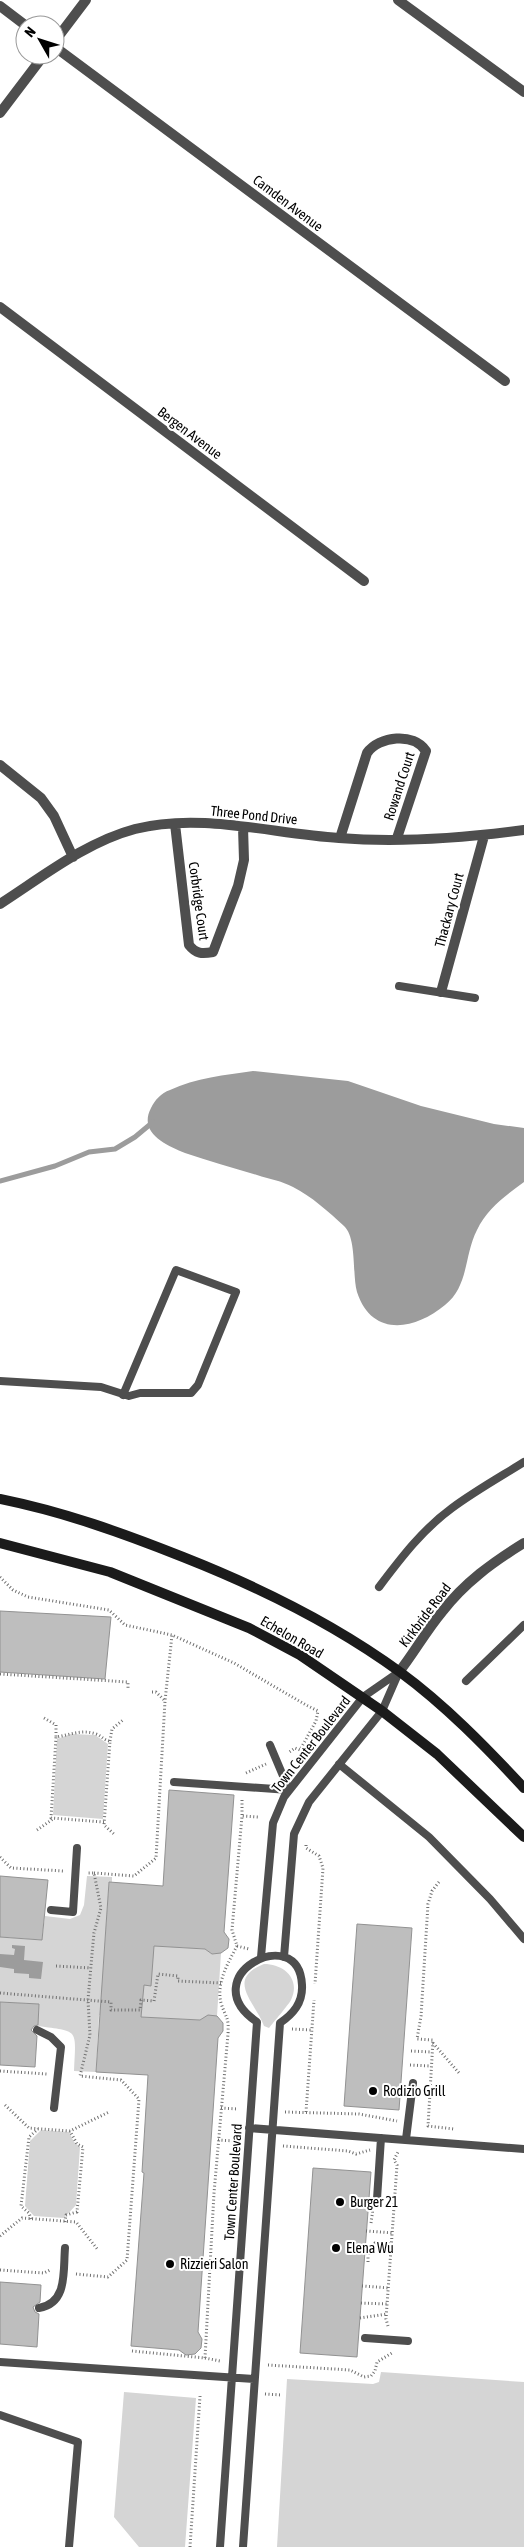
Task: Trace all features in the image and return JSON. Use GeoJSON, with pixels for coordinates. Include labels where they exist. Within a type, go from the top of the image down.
{"type":"FeatureCollection","features":[{"type":"Feature","properties":{"kind":"street"},"geometry":{"type":"LineString","coordinates":[[65,28],[86,0]]}},
{"type":"Feature","properties":{"kind":"street"},"geometry":{"type":"LineString","coordinates":[[398,0],[524,92]]}},
{"type":"Feature","properties":{"kind":"street"},"geometry":{"type":"LineString","coordinates":[[0,6],[15,17]]}},
{"type":"Feature","properties":{"kind":"street","name":"Camden Avenue"},"geometry":{"type":"LineString","coordinates":[[65,54],[504,381]]}},
{"type":"Feature","properties":{"kind":"street"},"geometry":{"type":"LineString","coordinates":[[0,113],[36,65]]}},
{"type":"Feature","properties":{"kind":"street","name":"Bergen Avenue"},"geometry":{"type":"LineString","coordinates":[[0,307],[364,581]]}},
{"type":"Feature","properties":{"kind":"street","name":"Rowand Court"},"geometry":{"type":"LineString","coordinates":[[340,838],[370,747],[392,738],[403,738],[423,746],[426,751],[397,838]]}},
{"type":"Feature","properties":{"kind":"street"},"geometry":{"type":"LineString","coordinates":[[0,765],[40,798],[54,816],[73,857]]}},
{"type":"Feature","properties":{"kind":"street","name":"Three Pond Drive"},"geometry":{"type":"LineString","coordinates":[[0,904],[73,857],[114,836],[137,829],[175,824],[203,824],[340,838],[484,836],[524,830]]}},
{"type":"Feature","properties":{"kind":"street","name":"Corbridge Court"},"geometry":{"type":"LineString","coordinates":[[175,824],[189,945],[194,952],[202,954],[213,952],[238,886],[244,860],[243,827]]}},
{"type":"Feature","properties":{"kind":"street","name":"Thackary Court"},"geometry":{"type":"LineString","coordinates":[[441,992],[484,836]]}},
{"type":"Feature","properties":{"kind":"street","name":"Echelon Road"},"geometry":{"type":"LineString","coordinates":[[0,1500],[53,1510],[114,1529],[250,1584],[324,1624],[399,1672],[436,1701],[524,1788]]}},
{"type":"Feature","properties":{"kind":"street","name":"Echelon Road"},"geometry":{"type":"LineString","coordinates":[[0,1543],[110,1572],[249,1628],[300,1655],[363,1697],[437,1754],[524,1837]]}},
{"type":"Feature","properties":{"kind":"street","name":"Kirkbride Road"},"geometry":{"type":"LineString","coordinates":[[399,1672],[426,1632],[459,1592],[501,1557],[524,1543]]}},
{"type":"Feature","properties":{"kind":"lane"},"geometry":{"type":"LineString","coordinates":[[399,986],[475,998]]}},
{"type":"Feature","properties":{"kind":"lane"},"geometry":{"type":"LineString","coordinates":[[0,1381],[101,1387],[123,1395],[191,1393],[194,1390],[236,1292],[176,1270],[123,1395]]}},
{"type":"Feature","properties":{"kind":"lane"},"geometry":{"type":"LineString","coordinates":[[379,1587],[405,1551],[428,1528],[452,1508],[524,1462]]}},
{"type":"Feature","properties":{"kind":"lane"},"geometry":{"type":"LineString","coordinates":[[466,1681],[524,1625]]}},
{"type":"Feature","properties":{"kind":"lane"},"geometry":{"type":"LineString","coordinates":[[284,1957],[294,1834],[309,1802],[382,1711],[399,1672]]}},
{"type":"Feature","properties":{"kind":"lane","name":"Town Center Boulevard"},"geometry":{"type":"LineString","coordinates":[[220,2547],[256,2022],[247,2015],[240,2005],[236,1994],[238,1982],[242,1971],[251,1962],[261,1957],[273,1823],[288,1790],[363,1697],[399,1672]]}},
{"type":"Feature","properties":{"kind":"lane"},"geometry":{"type":"LineString","coordinates":[[174,1782],[288,1790],[270,1745]]}},
{"type":"Feature","properties":{"kind":"lane"},"geometry":{"type":"LineString","coordinates":[[339,1764],[429,1837],[490,1900],[524,1939]]}},
{"type":"Feature","properties":{"kind":"lane"},"geometry":{"type":"LineString","coordinates":[[51,1910],[73,1912],[77,1848]]}},
{"type":"Feature","properties":{"kind":"lane"},"geometry":{"type":"LineString","coordinates":[[243,2547],[280,2023],[297,2007],[301,1996],[302,1984],[299,1973],[293,1963],[284,1957],[261,1957]]}},
{"type":"Feature","properties":{"kind":"lane"},"geometry":{"type":"LineString","coordinates":[[38,2030],[56,2041],[61,2047],[54,2108]]}},
{"type":"Feature","properties":{"kind":"lane"},"geometry":{"type":"LineString","coordinates":[[406,2139],[413,2083]]}},
{"type":"Feature","properties":{"kind":"lane"},"geometry":{"type":"LineString","coordinates":[[249,2128],[524,2149]]}},
{"type":"Feature","properties":{"kind":"lane"},"geometry":{"type":"LineString","coordinates":[[377,2199],[381,2138]]}},
{"type":"Feature","properties":{"kind":"lane"},"geometry":{"type":"LineString","coordinates":[[39,2308],[54,2303],[62,2290],[65,2248]]}},
{"type":"Feature","properties":{"kind":"lane"},"geometry":{"type":"LineString","coordinates":[[365,2338],[408,2341]]}},
{"type":"Feature","properties":{"kind":"lane"},"geometry":{"type":"LineString","coordinates":[[0,2362],[254,2379]]}},
{"type":"Feature","properties":{"kind":"lane"},"geometry":{"type":"LineString","coordinates":[[0,2415],[78,2442],[69,2547]]}},
{"type":"Feature","properties":{"kind":"path"},"geometry":{"type":"LineString","coordinates":[[0,1577],[13,1590],[28,1597],[109,1610],[125,1625],[172,1635],[234,1663],[318,1711],[316,1721],[300,1750],[295,1748],[288,1753]]}},
{"type":"Feature","properties":{"kind":"path"},"geometry":{"type":"LineString","coordinates":[[88,1873],[134,1876],[156,1858],[165,1702],[172,1635]]}},
{"type":"Feature","properties":{"kind":"path"},"geometry":{"type":"LineString","coordinates":[[0,1674],[128,1682],[128,1690]]}},
{"type":"Feature","properties":{"kind":"path"},"geometry":{"type":"LineString","coordinates":[[152,1692],[156,1692],[165,1702]]}},
{"type":"Feature","properties":{"kind":"path"},"geometry":{"type":"LineString","coordinates":[[44,1718],[56,1725],[51,1818],[54,1818]]}},
{"type":"Feature","properties":{"kind":"path"},"geometry":{"type":"LineString","coordinates":[[115,1835],[104,1825],[104,1822],[112,1729],[123,1720]]}},
{"type":"Feature","properties":{"kind":"path"},"geometry":{"type":"LineString","coordinates":[[56,1737],[70,1732],[97,1734],[104,1740],[110,1741]]}},
{"type":"Feature","properties":{"kind":"path"},"geometry":{"type":"LineString","coordinates":[[246,1773],[266,1764]]}},
{"type":"Feature","properties":{"kind":"path"},"geometry":{"type":"LineString","coordinates":[[205,2358],[218,2140],[228,2021],[221,2002],[221,1983],[225,1967],[237,1946],[232,1930],[242,1800]]}},
{"type":"Feature","properties":{"kind":"path"},"geometry":{"type":"LineString","coordinates":[[242,1816],[258,1817]]}},
{"type":"Feature","properties":{"kind":"path"},"geometry":{"type":"LineString","coordinates":[[37,1830],[54,1818],[104,1822]]}},
{"type":"Feature","properties":{"kind":"path"},"geometry":{"type":"LineString","coordinates":[[306,1848],[319,1856],[323,1868],[306,2112]]}},
{"type":"Feature","properties":{"kind":"path"},"geometry":{"type":"LineString","coordinates":[[0,1857],[11,1868],[64,1871]]}},
{"type":"Feature","properties":{"kind":"path"},"geometry":{"type":"LineString","coordinates":[[76,2269],[76,2275],[108,2277],[128,2260],[139,2099],[121,2080],[80,2076],[90,2035],[88,2000],[94,1933],[101,1908],[94,1873]]}},
{"type":"Feature","properties":{"kind":"path"},"geometry":{"type":"LineString","coordinates":[[439,1882],[432,1891],[428,1904],[421,2016],[417,2039],[433,2040],[433,2043],[459,2073]]}},
{"type":"Feature","properties":{"kind":"path"},"geometry":{"type":"LineString","coordinates":[[237,1946],[249,1949]]}},
{"type":"Feature","properties":{"kind":"path"},"geometry":{"type":"LineString","coordinates":[[56,1966],[91,1968]]}},
{"type":"Feature","properties":{"kind":"path"},"geometry":{"type":"LineString","coordinates":[[0,1993],[111,2002],[111,2010],[135,2012],[140,2010],[140,2000],[154,2001],[158,1974],[178,1976],[178,1981],[221,1983]]}},
{"type":"Feature","properties":{"kind":"path"},"geometry":{"type":"LineString","coordinates":[[228,2021],[234,2022]]}},
{"type":"Feature","properties":{"kind":"path"},"geometry":{"type":"LineString","coordinates":[[291,2028],[312,2030]]}},
{"type":"Feature","properties":{"kind":"path"},"geometry":{"type":"LineString","coordinates":[[433,2043],[428,2126],[454,2129]]}},
{"type":"Feature","properties":{"kind":"path"},"geometry":{"type":"LineString","coordinates":[[411,2051],[432,2052]]}},
{"type":"Feature","properties":{"kind":"path"},"geometry":{"type":"LineString","coordinates":[[410,2065],[431,2066]]}},
{"type":"Feature","properties":{"kind":"path"},"geometry":{"type":"LineString","coordinates":[[0,2071],[52,2074]]}},
{"type":"Feature","properties":{"kind":"path"},"geometry":{"type":"LineString","coordinates":[[5,2104],[29,2128],[70,2132],[108,2112]]}},
{"type":"Feature","properties":{"kind":"path"},"geometry":{"type":"LineString","coordinates":[[221,2108],[238,2109]]}},
{"type":"Feature","properties":{"kind":"path"},"geometry":{"type":"LineString","coordinates":[[284,2112],[359,2114],[398,2121]]}},
{"type":"Feature","properties":{"kind":"path"},"geometry":{"type":"LineString","coordinates":[[31,2218],[29,2213],[21,2206],[28,2137],[38,2129]]}},
{"type":"Feature","properties":{"kind":"path"},"geometry":{"type":"LineString","coordinates":[[65,2222],[66,2215],[77,2212],[83,2147],[77,2144],[70,2132]]}},
{"type":"Feature","properties":{"kind":"path"},"geometry":{"type":"LineString","coordinates":[[218,2140],[236,2141]]}},
{"type":"Feature","properties":{"kind":"path"},"geometry":{"type":"LineString","coordinates":[[282,2146],[356,2154],[370,2150]]}},
{"type":"Feature","properties":{"kind":"path"},"geometry":{"type":"LineString","coordinates":[[388,2326],[387,2314],[397,2165],[394,2160],[398,2152]]}},
{"type":"Feature","properties":{"kind":"path"},"geometry":{"type":"LineString","coordinates":[[0,2236],[22,2218],[76,2222],[98,2250]]}},
{"type":"Feature","properties":{"kind":"path"},"geometry":{"type":"LineString","coordinates":[[366,2231],[393,2233]]}},
{"type":"Feature","properties":{"kind":"path"},"geometry":{"type":"LineString","coordinates":[[368,2262],[368,2253],[374,2253],[375,2243],[392,2244]]}},
{"type":"Feature","properties":{"kind":"path"},"geometry":{"type":"LineString","coordinates":[[0,2270],[44,2273],[50,2272],[50,2267]]}},
{"type":"Feature","properties":{"kind":"path"},"geometry":{"type":"LineString","coordinates":[[362,2286],[389,2288]]}},
{"type":"Feature","properties":{"kind":"path"},"geometry":{"type":"LineString","coordinates":[[361,2302],[388,2304]]}},
{"type":"Feature","properties":{"kind":"path"},"geometry":{"type":"LineString","coordinates":[[360,2318],[387,2314]]}},
{"type":"Feature","properties":{"kind":"path"},"geometry":{"type":"LineString","coordinates":[[132,2351],[220,2360]]}},
{"type":"Feature","properties":{"kind":"path"},"geometry":{"type":"LineString","coordinates":[[265,2364],[350,2370],[364,2377],[370,2376],[375,2371],[377,2362],[395,2351]]}},
{"type":"Feature","properties":{"kind":"path"},"geometry":{"type":"LineString","coordinates":[[264,2394],[282,2395]]}},
{"type":"Feature","properties":{"kind":"path"},"geometry":{"type":"LineString","coordinates":[[190,2547],[200,2396]]}},
{"type":"Feature","properties":{"kind":"shaded area"},"geometry":{"type":"Polygon","coordinates":[[[253,1071],[348,1081],[421,1106],[494,1124],[524,1128],[524,1182],[497,1203],[481,1222],[473,1240],[462,1280],[453,1297],[445,1305],[433,1314],[408,1324],[395,1325],[384,1323],[373,1317],[364,1307],[357,1292],[353,1247],[348,1232],[326,1210],[289,1185],[185,1153],[162,1142],[151,1131],[148,1117],[151,1108],[154,1102],[164,1093],[200,1080],[253,1071]]]}},
{"type":"Feature","properties":{"kind":"shaded area"},"geometry":{"type":"Polygon","coordinates":[[[71,1734],[95,1735],[108,1744],[103,1819],[53,1815],[57,1739],[71,1734]]]}},
{"type":"Feature","properties":{"kind":"shaded area"},"geometry":{"type":"Polygon","coordinates":[[[87,1876],[112,1877],[112,1882],[109,1882],[105,1942],[205,1949],[212,1954],[221,1953],[217,2016],[200,2020],[99,2015],[96,2072],[74,2071],[75,2046],[72,2034],[61,2029],[38,2026],[39,2004],[0,2002],[0,1937],[42,1940],[45,1916],[70,1919],[80,1915],[84,1905],[87,1876]]]}},
{"type":"Feature","properties":{"kind":"shaded area"},"geometry":{"type":"Polygon","coordinates":[[[12,1945],[25,1946],[24,1960],[43,1962],[41,1979],[29,1978],[29,1974],[14,1973],[14,1969],[0,1967],[0,1954],[14,1955],[15,1949],[12,1948],[12,1945]]]}},
{"type":"Feature","properties":{"kind":"shaded area"},"geometry":{"type":"Polygon","coordinates":[[[264,1964],[284,1970],[289,1974],[294,1986],[291,2000],[269,2028],[264,2026],[246,1992],[244,1984],[246,1977],[252,1970],[264,1964]]]}},
{"type":"Feature","properties":{"kind":"shaded area"},"geometry":{"type":"Polygon","coordinates":[[[41,2130],[69,2132],[74,2142],[80,2147],[76,2205],[64,2218],[34,2216],[25,2206],[30,2141],[41,2130]]]}},
{"type":"Feature","properties":{"kind":"shaded area"},"geometry":{"type":"Polygon","coordinates":[[[381,2372],[524,2382],[524,2547],[277,2547],[287,2379],[373,2384],[379,2382],[381,2372]]]}},
{"type":"Feature","properties":{"kind":"shaded area"},"geometry":{"type":"Polygon","coordinates":[[[124,2392],[196,2398],[185,2547],[139,2547],[114,2517],[124,2392]]]}},
{"type":"Feature","properties":{"kind":"building"},"geometry":{"type":"Polygon","coordinates":[[[0,1611],[111,1617],[105,1679],[0,1672],[0,1611]]]}},
{"type":"Feature","properties":{"kind":"building"},"geometry":{"type":"Polygon","coordinates":[[[169,1790],[234,1795],[224,1932],[229,1939],[228,1948],[221,1953],[212,1954],[205,1949],[154,1946],[151,1986],[144,1985],[141,2017],[200,2020],[208,2015],[217,2016],[223,2023],[223,2031],[218,2038],[198,2332],[202,2339],[201,2348],[195,2354],[186,2355],[179,2350],[131,2346],[144,2173],[142,2172],[148,2075],[96,2072],[109,1882],[163,1886],[169,1790]]]}},
{"type":"Feature","properties":{"kind":"building"},"geometry":{"type":"Polygon","coordinates":[[[0,1876],[48,1880],[42,1940],[0,1937],[0,1876]]]}},
{"type":"Feature","properties":{"kind":"building"},"geometry":{"type":"Polygon","coordinates":[[[357,1924],[412,1928],[399,2110],[344,2106],[357,1924]]]}},
{"type":"Feature","properties":{"kind":"building"},"geometry":{"type":"Polygon","coordinates":[[[0,2002],[39,2004],[38,2025],[34,2026],[31,2030],[37,2036],[35,2067],[0,2065],[0,2002]]]}},
{"type":"Feature","properties":{"kind":"building"},"geometry":{"type":"Polygon","coordinates":[[[313,2168],[371,2172],[357,2357],[300,2353],[313,2168]]]}},
{"type":"Feature","properties":{"kind":"building"},"geometry":{"type":"Polygon","coordinates":[[[0,2282],[41,2285],[40,2302],[33,2307],[35,2312],[39,2314],[37,2347],[0,2344],[0,2282]]]}},
{"type":"Feature","properties":{"kind":"waterway"},"geometry":{"type":"LineString","coordinates":[[0,1181],[55,1166],[89,1152],[115,1149],[135,1137],[153,1122]]}},
{"type":"Feature","properties":{"kind":"place","name":"Rodizio Grill"},"geometry":{"type":"Point","coordinates":[373,2091]}},
{"type":"Feature","properties":{"kind":"place","name":"Burger 21"},"geometry":{"type":"Point","coordinates":[340,2202]}},
{"type":"Feature","properties":{"kind":"place","name":"Elena Wu"},"geometry":{"type":"Point","coordinates":[336,2248]}},
{"type":"Feature","properties":{"kind":"place","name":"Rizzieri Salon"},"geometry":{"type":"Point","coordinates":[170,2264]}}]}
